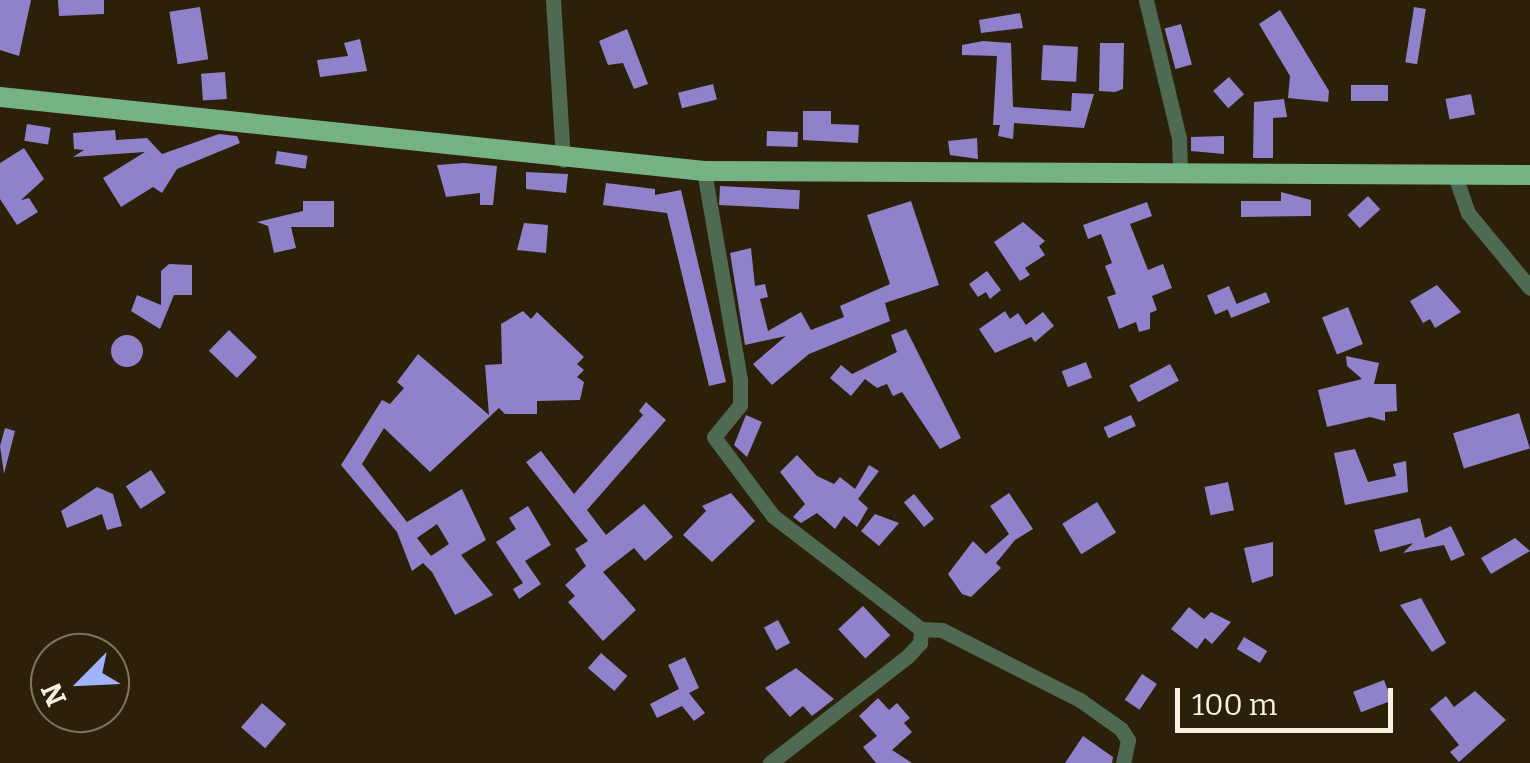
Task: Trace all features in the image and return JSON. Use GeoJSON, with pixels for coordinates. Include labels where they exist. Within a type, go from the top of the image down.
{"type":"FeatureCollection","features":[{"type":"Feature","properties":{"kind":"main road"},"geometry":{"type":"LineString","coordinates":[[0,97],[563,160],[704,171],[1530,175]]}},
{"type":"Feature","properties":{"kind":"street"},"geometry":{"type":"LineString","coordinates":[[553,0],[563,160]]}},
{"type":"Feature","properties":{"kind":"street"},"geometry":{"type":"LineString","coordinates":[[1146,0],[1178,139],[1180,173]]}},
{"type":"Feature","properties":{"kind":"street"},"geometry":{"type":"LineString","coordinates":[[704,171],[740,380],[740,404],[714,438],[772,516],[921,628],[942,630],[1080,700],[1121,729],[1128,740],[1123,763]]}},
{"type":"Feature","properties":{"kind":"street"},"geometry":{"type":"LineString","coordinates":[[1454,173],[1468,214],[1530,288]]}},
{"type":"Feature","properties":{"kind":"street"},"geometry":{"type":"LineString","coordinates":[[770,763],[908,656],[920,642],[921,628]]}},
{"type":"Feature","properties":{"kind":"building"},"geometry":{"type":"Polygon","coordinates":[[[0,0],[31,0],[19,56],[0,50],[0,0]]]}},
{"type":"Feature","properties":{"kind":"building"},"geometry":{"type":"Polygon","coordinates":[[[58,0],[104,0],[104,14],[59,16],[58,0]]]}},
{"type":"Feature","properties":{"kind":"building"},"geometry":{"type":"Polygon","coordinates":[[[200,7],[208,59],[178,64],[169,12],[200,7]]]}},
{"type":"Feature","properties":{"kind":"building"},"geometry":{"type":"Polygon","coordinates":[[[1414,7],[1426,9],[1417,64],[1405,62],[1414,7]]]}},
{"type":"Feature","properties":{"kind":"building"},"geometry":{"type":"Polygon","coordinates":[[[1280,10],[1329,91],[1328,102],[1288,98],[1290,76],[1259,24],[1280,10]]]}},
{"type":"Feature","properties":{"kind":"building"},"geometry":{"type":"Polygon","coordinates":[[[1020,13],[1023,28],[981,33],[979,20],[1020,13]]]}},
{"type":"Feature","properties":{"kind":"building"},"geometry":{"type":"Polygon","coordinates":[[[1181,24],[1192,65],[1175,69],[1165,28],[1181,24]]]}},
{"type":"Feature","properties":{"kind":"building"},"geometry":{"type":"Polygon","coordinates":[[[627,29],[648,84],[634,89],[623,63],[608,65],[599,41],[627,29]]]}},
{"type":"Feature","properties":{"kind":"building"},"geometry":{"type":"Polygon","coordinates":[[[360,39],[367,71],[320,77],[317,60],[348,56],[344,43],[360,39]]]}},
{"type":"Feature","properties":{"kind":"building"},"geometry":{"type":"Polygon","coordinates":[[[983,41],[1011,43],[1013,107],[1071,111],[1072,93],[1094,94],[1084,128],[1014,123],[1013,139],[998,136],[1000,125],[993,125],[997,56],[962,55],[962,45],[983,41]]]}},
{"type":"Feature","properties":{"kind":"building"},"geometry":{"type":"Polygon","coordinates":[[[1100,43],[1124,43],[1123,89],[1099,91],[1100,43]]]}},
{"type":"Feature","properties":{"kind":"building"},"geometry":{"type":"Polygon","coordinates":[[[1043,45],[1078,47],[1076,82],[1041,80],[1043,45]]]}},
{"type":"Feature","properties":{"kind":"building"},"geometry":{"type":"Polygon","coordinates":[[[225,72],[227,99],[203,101],[201,74],[225,72]]]}},
{"type":"Feature","properties":{"kind":"building"},"geometry":{"type":"Polygon","coordinates":[[[1229,77],[1244,94],[1228,108],[1213,91],[1229,77]]]}},
{"type":"Feature","properties":{"kind":"building"},"geometry":{"type":"Polygon","coordinates":[[[713,84],[717,100],[682,108],[678,93],[713,84]]]}},
{"type":"Feature","properties":{"kind":"building"},"geometry":{"type":"Polygon","coordinates":[[[1351,85],[1388,85],[1388,101],[1351,101],[1351,85]]]}},
{"type":"Feature","properties":{"kind":"building"},"geometry":{"type":"Polygon","coordinates":[[[1471,94],[1475,115],[1449,120],[1445,99],[1471,94]]]}},
{"type":"Feature","properties":{"kind":"building"},"geometry":{"type":"Polygon","coordinates":[[[1284,99],[1287,117],[1273,118],[1273,158],[1253,158],[1254,102],[1284,99]]]}},
{"type":"Feature","properties":{"kind":"building"},"geometry":{"type":"Polygon","coordinates":[[[803,111],[831,111],[831,124],[859,125],[858,143],[803,140],[803,111]]]}},
{"type":"Feature","properties":{"kind":"building"},"geometry":{"type":"Polygon","coordinates":[[[27,124],[51,128],[48,145],[24,141],[27,124]]]}},
{"type":"Feature","properties":{"kind":"building"},"geometry":{"type":"Polygon","coordinates":[[[115,130],[116,140],[147,138],[162,154],[219,134],[237,136],[240,143],[177,169],[162,193],[153,187],[121,207],[103,178],[145,152],[73,157],[84,150],[74,149],[73,133],[115,130]]]}},
{"type":"Feature","properties":{"kind":"building"},"geometry":{"type":"Polygon","coordinates":[[[767,131],[798,132],[797,147],[766,146],[767,131]]]}},
{"type":"Feature","properties":{"kind":"building"},"geometry":{"type":"Polygon","coordinates":[[[1224,136],[1224,154],[1191,151],[1191,137],[1224,136]]]}},
{"type":"Feature","properties":{"kind":"building"},"geometry":{"type":"Polygon","coordinates":[[[977,138],[978,159],[950,155],[948,141],[977,138]]]}},
{"type":"Feature","properties":{"kind":"building"},"geometry":{"type":"Polygon","coordinates":[[[24,148],[44,179],[21,200],[29,198],[38,212],[17,225],[0,199],[0,163],[24,148]]]}},
{"type":"Feature","properties":{"kind":"building"},"geometry":{"type":"Polygon","coordinates":[[[277,151],[308,156],[306,169],[275,164],[277,151]]]}},
{"type":"Feature","properties":{"kind":"building"},"geometry":{"type":"Polygon","coordinates":[[[437,165],[497,166],[493,205],[480,205],[480,193],[446,197],[437,165]]]}},
{"type":"Feature","properties":{"kind":"building"},"geometry":{"type":"Polygon","coordinates":[[[526,172],[568,174],[566,193],[526,189],[526,172]]]}},
{"type":"Feature","properties":{"kind":"building"},"geometry":{"type":"Polygon","coordinates":[[[606,183],[655,189],[655,195],[681,190],[726,382],[709,386],[667,213],[603,205],[606,183]]]}},
{"type":"Feature","properties":{"kind":"building"},"geometry":{"type":"Polygon","coordinates":[[[720,186],[800,190],[799,209],[719,205],[720,186]]]}},
{"type":"Feature","properties":{"kind":"building"},"geometry":{"type":"Polygon","coordinates":[[[1281,192],[1311,200],[1311,216],[1241,217],[1241,201],[1281,201],[1281,192]]]}},
{"type":"Feature","properties":{"kind":"building"},"geometry":{"type":"Polygon","coordinates":[[[1368,196],[1380,209],[1360,228],[1348,215],[1368,196]]]}},
{"type":"Feature","properties":{"kind":"building"},"geometry":{"type":"Polygon","coordinates":[[[303,201],[334,201],[334,227],[291,227],[296,248],[274,253],[268,226],[257,222],[303,211],[303,201]]]}},
{"type":"Feature","properties":{"kind":"building"},"geometry":{"type":"Polygon","coordinates":[[[911,201],[939,285],[885,303],[890,321],[809,354],[772,385],[753,364],[786,336],[745,345],[730,253],[751,248],[755,286],[765,284],[768,297],[760,299],[768,331],[801,312],[811,330],[844,317],[840,306],[890,284],[867,215],[911,201]]]}},
{"type":"Feature","properties":{"kind":"building"},"geometry":{"type":"Polygon","coordinates":[[[1147,202],[1152,216],[1130,224],[1148,270],[1163,264],[1172,288],[1152,296],[1157,310],[1150,313],[1150,329],[1139,332],[1136,322],[1119,329],[1107,297],[1116,294],[1105,266],[1112,263],[1101,234],[1088,239],[1083,225],[1147,202]]]}},
{"type":"Feature","properties":{"kind":"building"},"geometry":{"type":"Polygon","coordinates":[[[1023,222],[1045,241],[1039,246],[1045,255],[1025,268],[1030,275],[1020,281],[994,242],[1023,222]]]}},
{"type":"Feature","properties":{"kind":"building"},"geometry":{"type":"Polygon","coordinates":[[[524,223],[548,225],[546,253],[517,250],[524,223]]]}},
{"type":"Feature","properties":{"kind":"building"},"geometry":{"type":"Polygon","coordinates":[[[169,264],[192,265],[192,295],[174,295],[160,329],[131,311],[137,295],[161,305],[161,271],[169,264]]]}},
{"type":"Feature","properties":{"kind":"building"},"geometry":{"type":"Polygon","coordinates":[[[987,271],[1001,290],[990,299],[986,292],[978,297],[969,284],[987,271]]]}},
{"type":"Feature","properties":{"kind":"building"},"geometry":{"type":"Polygon","coordinates":[[[1437,285],[1461,312],[1435,328],[1430,319],[1423,323],[1410,301],[1437,285]]]}},
{"type":"Feature","properties":{"kind":"building"},"geometry":{"type":"Polygon","coordinates":[[[1229,286],[1237,305],[1215,315],[1207,295],[1229,286]]]}},
{"type":"Feature","properties":{"kind":"building"},"geometry":{"type":"Polygon","coordinates":[[[1266,292],[1270,302],[1231,318],[1227,308],[1266,292]]]}},
{"type":"Feature","properties":{"kind":"building"},"geometry":{"type":"Polygon","coordinates":[[[1348,307],[1363,344],[1337,355],[1322,317],[1348,307]]]}},
{"type":"Feature","properties":{"kind":"building"},"geometry":{"type":"Polygon","coordinates":[[[523,311],[531,319],[537,312],[584,357],[577,364],[584,370],[577,377],[584,382],[580,400],[537,401],[537,414],[505,414],[499,408],[430,472],[384,428],[362,464],[407,522],[462,489],[486,540],[461,555],[493,595],[455,615],[432,572],[423,563],[412,571],[397,532],[341,465],[382,400],[390,404],[404,388],[397,382],[418,354],[489,415],[485,365],[502,364],[501,324],[523,311]],[[437,524],[417,538],[431,556],[449,544],[437,524]]]}},
{"type":"Feature","properties":{"kind":"building"},"geometry":{"type":"Polygon","coordinates":[[[1005,311],[1010,319],[1018,313],[1026,325],[1043,312],[1054,326],[1035,342],[1031,337],[995,353],[979,329],[1005,311]]]}},
{"type":"Feature","properties":{"kind":"building"},"geometry":{"type":"Polygon","coordinates":[[[906,329],[961,438],[940,449],[902,392],[893,396],[887,384],[877,388],[865,379],[851,396],[830,378],[841,365],[852,374],[897,352],[891,335],[906,329]]]}},
{"type":"Feature","properties":{"kind":"building"},"geometry":{"type":"Polygon","coordinates":[[[229,330],[257,357],[237,378],[209,351],[229,330]]]}},
{"type":"Feature","properties":{"kind":"building"},"geometry":{"type":"Polygon","coordinates":[[[127,335],[138,340],[143,351],[138,362],[127,367],[116,362],[111,351],[116,340],[127,335]]]}},
{"type":"Feature","properties":{"kind":"building"},"geometry":{"type":"Polygon","coordinates":[[[1346,356],[1379,363],[1374,384],[1396,384],[1397,411],[1385,412],[1385,421],[1370,417],[1327,427],[1318,390],[1362,379],[1347,366],[1346,356]]]}},
{"type":"Feature","properties":{"kind":"building"},"geometry":{"type":"Polygon","coordinates":[[[1086,362],[1092,378],[1068,387],[1062,371],[1086,362]]]}},
{"type":"Feature","properties":{"kind":"building"},"geometry":{"type":"Polygon","coordinates":[[[1170,364],[1179,381],[1138,402],[1129,386],[1170,364]]]}},
{"type":"Feature","properties":{"kind":"building"},"geometry":{"type":"Polygon","coordinates":[[[646,402],[666,420],[587,510],[606,535],[644,504],[673,537],[645,561],[634,548],[603,572],[636,610],[603,641],[568,602],[575,596],[565,585],[586,566],[575,549],[588,541],[526,462],[541,451],[574,494],[643,415],[639,411],[646,402]]]}},
{"type":"Feature","properties":{"kind":"building"},"geometry":{"type":"Polygon","coordinates":[[[1519,413],[1530,448],[1464,469],[1453,433],[1519,413]]]}},
{"type":"Feature","properties":{"kind":"building"},"geometry":{"type":"Polygon","coordinates":[[[746,415],[762,422],[747,457],[734,445],[746,415]]]}},
{"type":"Feature","properties":{"kind":"building"},"geometry":{"type":"Polygon","coordinates":[[[1131,415],[1136,426],[1108,438],[1104,427],[1131,415]]]}},
{"type":"Feature","properties":{"kind":"building"},"geometry":{"type":"Polygon","coordinates":[[[5,428],[15,431],[4,474],[0,446],[5,428]]]}},
{"type":"Feature","properties":{"kind":"building"},"geometry":{"type":"Polygon","coordinates":[[[1355,449],[1368,482],[1396,476],[1393,464],[1406,461],[1408,492],[1345,505],[1334,453],[1355,449]]]}},
{"type":"Feature","properties":{"kind":"building"},"geometry":{"type":"Polygon","coordinates":[[[797,455],[817,476],[834,484],[840,477],[855,489],[869,465],[879,471],[858,499],[868,508],[857,527],[844,516],[835,529],[817,513],[801,523],[793,517],[805,504],[780,472],[797,455]]]}},
{"type":"Feature","properties":{"kind":"building"},"geometry":{"type":"Polygon","coordinates":[[[151,470],[166,493],[141,509],[126,486],[151,470]]]}},
{"type":"Feature","properties":{"kind":"building"},"geometry":{"type":"Polygon","coordinates":[[[1228,482],[1234,510],[1211,515],[1205,487],[1228,482]]]}},
{"type":"Feature","properties":{"kind":"building"},"geometry":{"type":"Polygon","coordinates":[[[97,487],[113,494],[122,526],[107,530],[102,514],[67,528],[61,511],[97,487]]]}},
{"type":"Feature","properties":{"kind":"building"},"geometry":{"type":"Polygon","coordinates":[[[731,493],[755,521],[712,562],[683,535],[706,511],[702,506],[731,493]]]}},
{"type":"Feature","properties":{"kind":"building"},"geometry":{"type":"Polygon","coordinates":[[[1009,493],[1033,529],[1015,540],[996,563],[1001,568],[971,597],[962,594],[948,574],[973,541],[986,554],[1009,534],[990,506],[1009,493]]]}},
{"type":"Feature","properties":{"kind":"building"},"geometry":{"type":"Polygon","coordinates":[[[914,494],[934,519],[924,527],[904,502],[914,494]]]}},
{"type":"Feature","properties":{"kind":"building"},"geometry":{"type":"Polygon","coordinates":[[[1097,502],[1116,533],[1081,554],[1062,524],[1097,502]]]}},
{"type":"Feature","properties":{"kind":"building"},"geometry":{"type":"Polygon","coordinates":[[[528,506],[551,545],[525,561],[541,584],[519,599],[513,589],[523,583],[496,542],[516,529],[509,518],[528,506]]]}},
{"type":"Feature","properties":{"kind":"building"},"geometry":{"type":"Polygon","coordinates":[[[875,514],[899,523],[879,546],[861,531],[875,514]]]}},
{"type":"Feature","properties":{"kind":"building"},"geometry":{"type":"Polygon","coordinates":[[[1420,518],[1425,538],[1451,526],[1465,555],[1451,561],[1444,545],[1403,553],[1413,543],[1380,552],[1374,530],[1420,518]]]}},
{"type":"Feature","properties":{"kind":"building"},"geometry":{"type":"Polygon","coordinates":[[[1515,538],[1530,551],[1491,574],[1481,558],[1515,538]]]}},
{"type":"Feature","properties":{"kind":"building"},"geometry":{"type":"Polygon","coordinates":[[[1273,542],[1273,576],[1252,583],[1244,548],[1273,542]]]}},
{"type":"Feature","properties":{"kind":"building"},"geometry":{"type":"Polygon","coordinates":[[[1421,598],[1446,643],[1432,652],[1400,605],[1421,598]]]}},
{"type":"Feature","properties":{"kind":"building"},"geometry":{"type":"Polygon","coordinates":[[[863,606],[890,635],[865,658],[838,629],[863,606]]]}},
{"type":"Feature","properties":{"kind":"building"},"geometry":{"type":"Polygon","coordinates":[[[1189,607],[1204,619],[1211,612],[1231,622],[1212,644],[1205,638],[1197,649],[1171,629],[1189,607]]]}},
{"type":"Feature","properties":{"kind":"building"},"geometry":{"type":"Polygon","coordinates":[[[778,620],[790,643],[776,650],[764,628],[778,620]]]}},
{"type":"Feature","properties":{"kind":"building"},"geometry":{"type":"Polygon","coordinates":[[[1244,637],[1267,651],[1260,663],[1237,649],[1244,637]]]}},
{"type":"Feature","properties":{"kind":"building"},"geometry":{"type":"Polygon","coordinates":[[[601,653],[627,676],[614,691],[588,668],[601,653]]]}},
{"type":"Feature","properties":{"kind":"building"},"geometry":{"type":"Polygon","coordinates":[[[685,657],[699,688],[689,693],[705,713],[694,721],[682,706],[657,718],[650,704],[679,689],[668,665],[685,657]]]}},
{"type":"Feature","properties":{"kind":"building"},"geometry":{"type":"Polygon","coordinates":[[[796,668],[834,699],[812,716],[803,706],[790,717],[765,688],[796,668]]]}},
{"type":"Feature","properties":{"kind":"building"},"geometry":{"type":"Polygon","coordinates":[[[1142,674],[1157,684],[1140,710],[1125,700],[1142,674]]]}},
{"type":"Feature","properties":{"kind":"building"},"geometry":{"type":"Polygon","coordinates":[[[1384,680],[1392,701],[1361,712],[1353,692],[1384,680]]]}},
{"type":"Feature","properties":{"kind":"building"},"geometry":{"type":"Polygon","coordinates":[[[1475,691],[1506,720],[1459,762],[1450,752],[1459,745],[1430,709],[1446,696],[1454,707],[1475,691]]]}},
{"type":"Feature","properties":{"kind":"building"},"geometry":{"type":"Polygon","coordinates":[[[878,698],[889,710],[897,703],[910,718],[904,723],[912,732],[892,750],[912,763],[876,763],[863,747],[877,736],[859,716],[878,698]]]}},
{"type":"Feature","properties":{"kind":"building"},"geometry":{"type":"Polygon","coordinates":[[[262,703],[286,724],[265,748],[241,727],[262,703]]]}},
{"type":"Feature","properties":{"kind":"building"},"geometry":{"type":"Polygon","coordinates":[[[1083,736],[1113,757],[1112,763],[1065,763],[1083,736]]]}}]}
